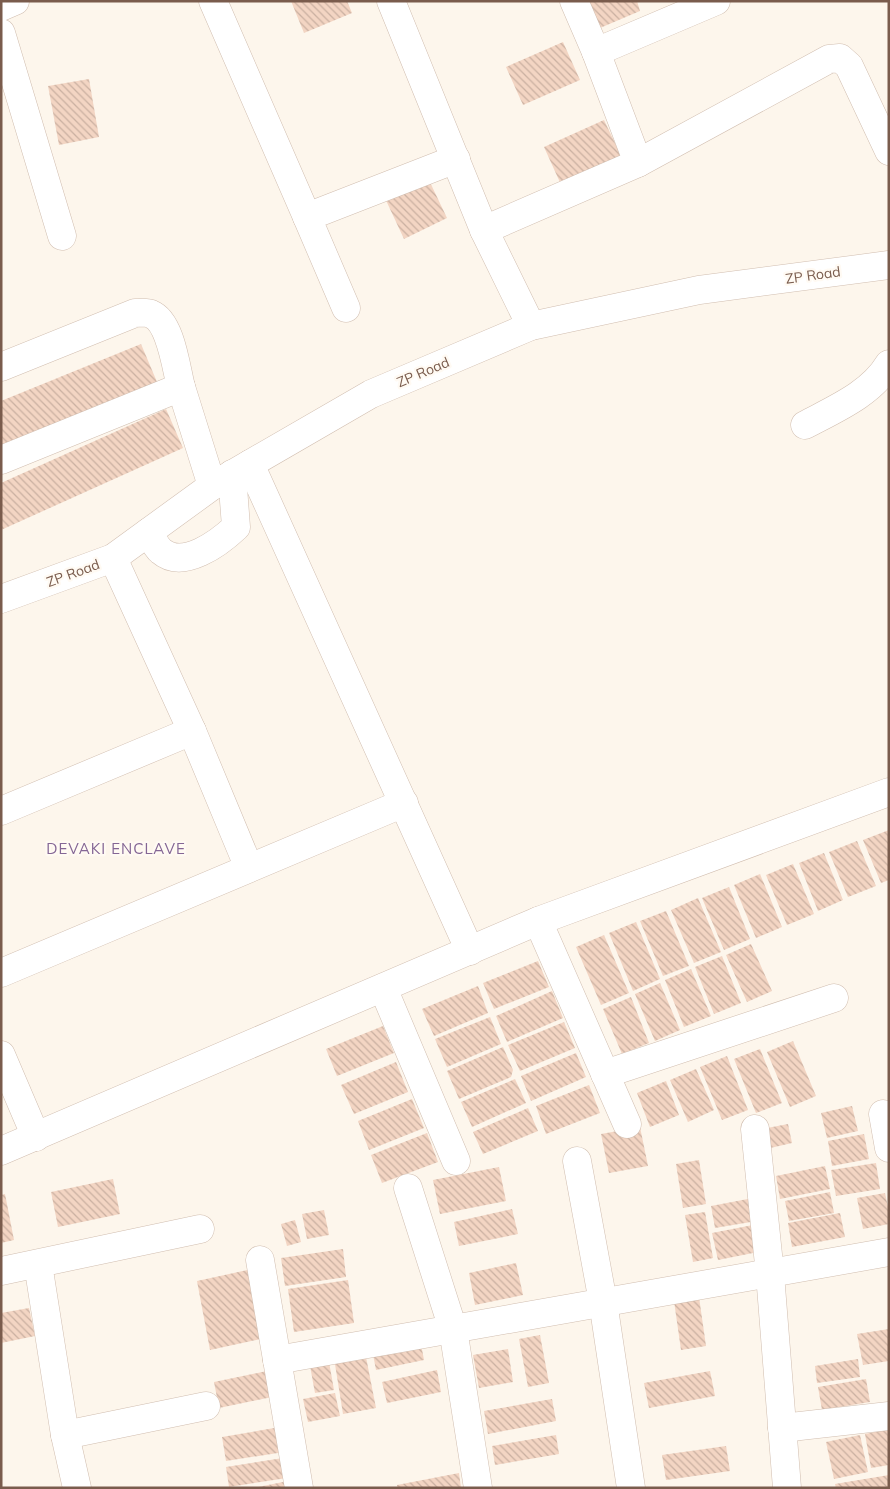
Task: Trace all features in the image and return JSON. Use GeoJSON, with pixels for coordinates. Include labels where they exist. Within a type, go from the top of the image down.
{"type":"FeatureCollection","features":[{"type":"Feature","properties":{"kind":"street"},"geometry":{"type":"LineString","coordinates":[[1,8],[16,1]]}},
{"type":"Feature","properties":{"kind":"street"},"geometry":{"type":"LineString","coordinates":[[213,1],[346,308]]}},
{"type":"Feature","properties":{"kind":"street"},"geometry":{"type":"LineString","coordinates":[[391,1],[484,230],[531,326]]}},
{"type":"Feature","properties":{"kind":"street"},"geometry":{"type":"LineString","coordinates":[[574,1],[596,52],[638,163]]}},
{"type":"Feature","properties":{"kind":"street"},"geometry":{"type":"LineString","coordinates":[[596,52],[716,1]]}},
{"type":"Feature","properties":{"kind":"street"},"geometry":{"type":"LineString","coordinates":[[1,32],[62,236]]}},
{"type":"Feature","properties":{"kind":"street"},"geometry":{"type":"LineString","coordinates":[[484,230],[638,163],[829,59],[840,58],[849,66],[889,151]]}},
{"type":"Feature","properties":{"kind":"street"},"geometry":{"type":"LineString","coordinates":[[307,217],[456,159]]}},
{"type":"Feature","properties":{"kind":"street","name":"ZP Road"},"geometry":{"type":"LineString","coordinates":[[1,599],[113,558],[231,475],[371,394],[531,326],[699,290],[889,265]]}},
{"type":"Feature","properties":{"kind":"street"},"geometry":{"type":"LineString","coordinates":[[1,367],[135,313],[150,314],[166,328],[181,387],[231,475],[404,803],[470,951]]}},
{"type":"Feature","properties":{"kind":"street"},"geometry":{"type":"LineString","coordinates":[[805,425],[845,404],[881,377],[889,364]]}},
{"type":"Feature","properties":{"kind":"street"},"geometry":{"type":"LineString","coordinates":[[1,460],[181,387]]}},
{"type":"Feature","properties":{"kind":"street"},"geometry":{"type":"LineString","coordinates":[[149,532],[160,551],[171,558],[187,558],[226,536],[236,527],[231,475]]}},
{"type":"Feature","properties":{"kind":"street"},"geometry":{"type":"LineString","coordinates":[[113,558],[192,731],[249,868]]}},
{"type":"Feature","properties":{"kind":"street"},"geometry":{"type":"LineString","coordinates":[[1,812],[192,731]]}},
{"type":"Feature","properties":{"kind":"street"},"geometry":{"type":"LineString","coordinates":[[1,1152],[538,921],[889,792]]}},
{"type":"Feature","properties":{"kind":"street"},"geometry":{"type":"LineString","coordinates":[[1,973],[404,803]]}},
{"type":"Feature","properties":{"kind":"street"},"geometry":{"type":"LineString","coordinates":[[538,921],[627,1124]]}},
{"type":"Feature","properties":{"kind":"street"},"geometry":{"type":"LineString","coordinates":[[383,988],[456,1161]]}},
{"type":"Feature","properties":{"kind":"street"},"geometry":{"type":"LineString","coordinates":[[605,1074],[834,998]]}},
{"type":"Feature","properties":{"kind":"street"},"geometry":{"type":"LineString","coordinates":[[1,1055],[36,1137]]}},
{"type":"Feature","properties":{"kind":"street"},"geometry":{"type":"LineString","coordinates":[[883,1114],[889,1148]]}},
{"type":"Feature","properties":{"kind":"street"},"geometry":{"type":"LineString","coordinates":[[755,1129],[770,1274],[787,1488]]}},
{"type":"Feature","properties":{"kind":"street"},"geometry":{"type":"LineString","coordinates":[[577,1161],[603,1302],[631,1488]]}},
{"type":"Feature","properties":{"kind":"street"},"geometry":{"type":"LineString","coordinates":[[408,1188],[453,1328],[478,1488]]}},
{"type":"Feature","properties":{"kind":"street"},"geometry":{"type":"LineString","coordinates":[[1,1271],[200,1229]]}},
{"type":"Feature","properties":{"kind":"street"},"geometry":{"type":"LineString","coordinates":[[277,1360],[889,1252]]}},
{"type":"Feature","properties":{"kind":"street"},"geometry":{"type":"LineString","coordinates":[[260,1260],[299,1488]]}},
{"type":"Feature","properties":{"kind":"street"},"geometry":{"type":"LineString","coordinates":[[38,1264],[65,1435],[77,1488]]}},
{"type":"Feature","properties":{"kind":"street"},"geometry":{"type":"LineString","coordinates":[[65,1435],[206,1406]]}},
{"type":"Feature","properties":{"kind":"street"},"geometry":{"type":"LineString","coordinates":[[782,1428],[889,1416]]}},
{"type":"Feature","properties":{"kind":"building"},"geometry":{"type":"Polygon","coordinates":[[[291,1],[347,1],[352,13],[304,33],[291,1]]]}},
{"type":"Feature","properties":{"kind":"building"},"geometry":{"type":"Polygon","coordinates":[[[589,1],[637,1],[640,11],[600,28],[589,1]]]}},
{"type":"Feature","properties":{"kind":"building"},"geometry":{"type":"Polygon","coordinates":[[[563,42],[580,80],[523,105],[506,67],[563,42]]]}},
{"type":"Feature","properties":{"kind":"building"},"geometry":{"type":"Polygon","coordinates":[[[89,79],[99,137],[59,145],[48,86],[89,79]]]}},
{"type":"Feature","properties":{"kind":"building"},"geometry":{"type":"Polygon","coordinates":[[[604,120],[624,162],[563,189],[544,147],[604,120]]]}},
{"type":"Feature","properties":{"kind":"building"},"geometry":{"type":"Polygon","coordinates":[[[427,176],[447,218],[404,239],[384,196],[427,176]]]}},
{"type":"Feature","properties":{"kind":"building"},"geometry":{"type":"Polygon","coordinates":[[[141,344],[157,382],[1,446],[1,401],[141,344]]]}},
{"type":"Feature","properties":{"kind":"building"},"geometry":{"type":"Polygon","coordinates":[[[166,409],[183,448],[1,530],[1,483],[166,409]]]}},
{"type":"Feature","properties":{"kind":"building"},"geometry":{"type":"Polygon","coordinates":[[[889,830],[889,880],[881,883],[863,840],[889,830]]]}},
{"type":"Feature","properties":{"kind":"building"},"geometry":{"type":"Polygon","coordinates":[[[857,841],[876,886],[848,897],[829,852],[857,841]]]}},
{"type":"Feature","properties":{"kind":"building"},"geometry":{"type":"Polygon","coordinates":[[[824,853],[843,900],[818,911],[799,863],[824,853]]]}},
{"type":"Feature","properties":{"kind":"building"},"geometry":{"type":"Polygon","coordinates":[[[793,864],[814,914],[787,925],[766,875],[793,864]]]}},
{"type":"Feature","properties":{"kind":"building"},"geometry":{"type":"Polygon","coordinates":[[[760,874],[782,927],[756,938],[734,885],[760,874]]]}},
{"type":"Feature","properties":{"kind":"building"},"geometry":{"type":"Polygon","coordinates":[[[729,887],[750,939],[724,950],[702,898],[729,887]]]}},
{"type":"Feature","properties":{"kind":"building"},"geometry":{"type":"Polygon","coordinates":[[[698,898],[721,952],[694,963],[671,910],[698,898]]]}},
{"type":"Feature","properties":{"kind":"building"},"geometry":{"type":"Polygon","coordinates":[[[666,911],[689,966],[663,976],[640,921],[666,911]]]}},
{"type":"Feature","properties":{"kind":"building"},"geometry":{"type":"Polygon","coordinates":[[[636,922],[660,979],[633,991],[609,933],[636,922]]]}},
{"type":"Feature","properties":{"kind":"building"},"geometry":{"type":"Polygon","coordinates":[[[604,935],[629,993],[601,1005],[576,947],[604,935]]]}},
{"type":"Feature","properties":{"kind":"building"},"geometry":{"type":"Polygon","coordinates":[[[751,944],[772,991],[747,1002],[726,955],[751,944]]]}},
{"type":"Feature","properties":{"kind":"building"},"geometry":{"type":"Polygon","coordinates":[[[722,956],[741,1003],[714,1014],[695,967],[722,956]]]}},
{"type":"Feature","properties":{"kind":"building"},"geometry":{"type":"Polygon","coordinates":[[[538,961],[549,987],[494,1009],[483,983],[538,961]]]}},
{"type":"Feature","properties":{"kind":"building"},"geometry":{"type":"Polygon","coordinates":[[[691,969],[711,1016],[684,1027],[665,980],[691,969]]]}},
{"type":"Feature","properties":{"kind":"building"},"geometry":{"type":"Polygon","coordinates":[[[660,983],[680,1030],[655,1041],[635,994],[660,983]]]}},
{"type":"Feature","properties":{"kind":"building"},"geometry":{"type":"Polygon","coordinates":[[[478,986],[488,1013],[434,1036],[422,1009],[478,986]]]}},
{"type":"Feature","properties":{"kind":"building"},"geometry":{"type":"Polygon","coordinates":[[[552,991],[563,1018],[507,1042],[496,1016],[552,991]]]}},
{"type":"Feature","properties":{"kind":"building"},"geometry":{"type":"Polygon","coordinates":[[[631,997],[649,1043],[622,1054],[603,1009],[631,997]]]}},
{"type":"Feature","properties":{"kind":"building"},"geometry":{"type":"Polygon","coordinates":[[[490,1017],[501,1044],[447,1067],[435,1039],[490,1017]]]}},
{"type":"Feature","properties":{"kind":"building"},"geometry":{"type":"Polygon","coordinates":[[[564,1022],[575,1048],[520,1071],[508,1045],[564,1022]]]}},
{"type":"Feature","properties":{"kind":"building"},"geometry":{"type":"Polygon","coordinates":[[[383,1026],[394,1053],[337,1076],[326,1049],[383,1026]]]}},
{"type":"Feature","properties":{"kind":"building"},"geometry":{"type":"Polygon","coordinates":[[[793,1041],[816,1096],[790,1107],[767,1052],[793,1041]]]}},
{"type":"Feature","properties":{"kind":"building"},"geometry":{"type":"Polygon","coordinates":[[[503,1047],[513,1070],[511,1077],[459,1099],[447,1071],[503,1047]]]}},
{"type":"Feature","properties":{"kind":"building"},"geometry":{"type":"Polygon","coordinates":[[[760,1049],[782,1103],[756,1113],[734,1059],[760,1049]]]}},
{"type":"Feature","properties":{"kind":"building"},"geometry":{"type":"Polygon","coordinates":[[[576,1053],[586,1077],[531,1101],[521,1076],[576,1053]]]}},
{"type":"Feature","properties":{"kind":"building"},"geometry":{"type":"Polygon","coordinates":[[[727,1056],[748,1110],[722,1120],[700,1067],[727,1056]]]}},
{"type":"Feature","properties":{"kind":"building"},"geometry":{"type":"Polygon","coordinates":[[[396,1062],[408,1092],[354,1114],[341,1085],[396,1062]]]}},
{"type":"Feature","properties":{"kind":"building"},"geometry":{"type":"Polygon","coordinates":[[[696,1069],[714,1110],[688,1122],[670,1080],[696,1069]]]}},
{"type":"Feature","properties":{"kind":"building"},"geometry":{"type":"Polygon","coordinates":[[[515,1079],[526,1103],[472,1127],[461,1102],[515,1079]]]}},
{"type":"Feature","properties":{"kind":"building"},"geometry":{"type":"Polygon","coordinates":[[[666,1081],[679,1115],[650,1127],[637,1093],[666,1081]]]}},
{"type":"Feature","properties":{"kind":"building"},"geometry":{"type":"Polygon","coordinates":[[[589,1085],[600,1113],[546,1134],[536,1106],[589,1085]]]}},
{"type":"Feature","properties":{"kind":"building"},"geometry":{"type":"Polygon","coordinates":[[[412,1099],[424,1128],[369,1150],[358,1121],[412,1099]]]}},
{"type":"Feature","properties":{"kind":"building"},"geometry":{"type":"Polygon","coordinates":[[[852,1106],[858,1131],[827,1138],[821,1113],[852,1106]]]}},
{"type":"Feature","properties":{"kind":"building"},"geometry":{"type":"Polygon","coordinates":[[[528,1108],[538,1131],[483,1154],[473,1132],[528,1108]]]}},
{"type":"Feature","properties":{"kind":"building"},"geometry":{"type":"Polygon","coordinates":[[[788,1124],[792,1143],[766,1149],[762,1129],[788,1124]]]}},
{"type":"Feature","properties":{"kind":"building"},"geometry":{"type":"Polygon","coordinates":[[[640,1127],[648,1166],[609,1173],[601,1134],[640,1127]]]}},
{"type":"Feature","properties":{"kind":"building"},"geometry":{"type":"Polygon","coordinates":[[[427,1133],[438,1162],[382,1183],[371,1155],[427,1133]]]}},
{"type":"Feature","properties":{"kind":"building"},"geometry":{"type":"Polygon","coordinates":[[[864,1134],[869,1159],[832,1166],[828,1141],[864,1134]]]}},
{"type":"Feature","properties":{"kind":"building"},"geometry":{"type":"Polygon","coordinates":[[[699,1160],[706,1204],[683,1208],[676,1164],[699,1160]]]}},
{"type":"Feature","properties":{"kind":"building"},"geometry":{"type":"Polygon","coordinates":[[[876,1163],[880,1189],[836,1196],[831,1170],[876,1163]]]}},
{"type":"Feature","properties":{"kind":"building"},"geometry":{"type":"Polygon","coordinates":[[[825,1166],[830,1189],[780,1199],[776,1176],[825,1166]]]}},
{"type":"Feature","properties":{"kind":"building"},"geometry":{"type":"Polygon","coordinates":[[[499,1167],[506,1201],[440,1214],[433,1180],[499,1167]]]}},
{"type":"Feature","properties":{"kind":"building"},"geometry":{"type":"Polygon","coordinates":[[[113,1179],[120,1214],[58,1227],[51,1192],[113,1179]]]}},
{"type":"Feature","properties":{"kind":"building"},"geometry":{"type":"Polygon","coordinates":[[[830,1192],[834,1213],[789,1221],[785,1201],[830,1192]]]}},
{"type":"Feature","properties":{"kind":"building"},"geometry":{"type":"Polygon","coordinates":[[[885,1193],[889,1212],[889,1224],[863,1229],[857,1198],[885,1193]]]}},
{"type":"Feature","properties":{"kind":"building"},"geometry":{"type":"Polygon","coordinates":[[[5,1194],[14,1240],[1,1243],[1,1195],[5,1194]]]}},
{"type":"Feature","properties":{"kind":"building"},"geometry":{"type":"Polygon","coordinates":[[[753,1198],[757,1221],[715,1228],[711,1206],[753,1198]]]}},
{"type":"Feature","properties":{"kind":"building"},"geometry":{"type":"Polygon","coordinates":[[[512,1209],[518,1234],[459,1246],[454,1222],[512,1209]]]}},
{"type":"Feature","properties":{"kind":"building"},"geometry":{"type":"Polygon","coordinates":[[[324,1210],[329,1235],[307,1239],[302,1214],[324,1210]]]}},
{"type":"Feature","properties":{"kind":"building"},"geometry":{"type":"Polygon","coordinates":[[[705,1212],[713,1258],[693,1262],[685,1215],[705,1212]]]}},
{"type":"Feature","properties":{"kind":"building"},"geometry":{"type":"Polygon","coordinates":[[[840,1213],[845,1237],[792,1247],[788,1223],[840,1213]]]}},
{"type":"Feature","properties":{"kind":"building"},"geometry":{"type":"Polygon","coordinates":[[[295,1220],[301,1242],[287,1246],[281,1224],[295,1220]]]}},
{"type":"Feature","properties":{"kind":"building"},"geometry":{"type":"Polygon","coordinates":[[[758,1224],[763,1251],[718,1260],[712,1233],[758,1224]]]}},
{"type":"Feature","properties":{"kind":"building"},"geometry":{"type":"Polygon","coordinates":[[[343,1249],[346,1277],[285,1286],[281,1258],[343,1249]]]}},
{"type":"Feature","properties":{"kind":"building"},"geometry":{"type":"Polygon","coordinates":[[[516,1263],[523,1295],[475,1305],[469,1273],[516,1263]]]}},
{"type":"Feature","properties":{"kind":"building"},"geometry":{"type":"Polygon","coordinates":[[[252,1269],[265,1338],[210,1350],[197,1281],[252,1269]]]}},
{"type":"Feature","properties":{"kind":"building"},"geometry":{"type":"Polygon","coordinates":[[[348,1280],[354,1323],[294,1332],[288,1289],[348,1280]]]}},
{"type":"Feature","properties":{"kind":"building"},"geometry":{"type":"Polygon","coordinates":[[[698,1290],[706,1346],[681,1350],[673,1294],[698,1290]]]}},
{"type":"Feature","properties":{"kind":"building"},"geometry":{"type":"Polygon","coordinates":[[[29,1308],[35,1336],[1,1343],[1,1313],[29,1308]]]}},
{"type":"Feature","properties":{"kind":"building"},"geometry":{"type":"Polygon","coordinates":[[[889,1329],[889,1361],[863,1365],[857,1334],[889,1329]]]}},
{"type":"Feature","properties":{"kind":"building"},"geometry":{"type":"Polygon","coordinates":[[[540,1335],[549,1383],[528,1387],[519,1339],[540,1335]]]}},
{"type":"Feature","properties":{"kind":"building"},"geometry":{"type":"Polygon","coordinates":[[[420,1339],[424,1360],[376,1370],[372,1349],[420,1339]]]}},
{"type":"Feature","properties":{"kind":"building"},"geometry":{"type":"Polygon","coordinates":[[[508,1349],[513,1382],[479,1388],[473,1355],[508,1349]]]}},
{"type":"Feature","properties":{"kind":"building"},"geometry":{"type":"Polygon","coordinates":[[[365,1352],[376,1408],[343,1414],[334,1358],[365,1352]]]}},
{"type":"Feature","properties":{"kind":"building"},"geometry":{"type":"Polygon","coordinates":[[[858,1359],[860,1377],[817,1383],[815,1366],[858,1359]]]}},
{"type":"Feature","properties":{"kind":"building"},"geometry":{"type":"Polygon","coordinates":[[[329,1362],[334,1390],[315,1393],[310,1366],[329,1362]]]}},
{"type":"Feature","properties":{"kind":"building"},"geometry":{"type":"Polygon","coordinates":[[[437,1370],[441,1392],[387,1403],[382,1382],[437,1370]]]}},
{"type":"Feature","properties":{"kind":"building"},"geometry":{"type":"Polygon","coordinates":[[[267,1371],[272,1397],[219,1408],[214,1382],[267,1371]]]}},
{"type":"Feature","properties":{"kind":"building"},"geometry":{"type":"Polygon","coordinates":[[[710,1371],[715,1396],[649,1408],[644,1383],[710,1371]]]}},
{"type":"Feature","properties":{"kind":"building"},"geometry":{"type":"Polygon","coordinates":[[[866,1379],[870,1402],[822,1410],[818,1387],[866,1379]]]}},
{"type":"Feature","properties":{"kind":"building"},"geometry":{"type":"Polygon","coordinates":[[[335,1393],[340,1416],[308,1422],[303,1399],[335,1393]]]}},
{"type":"Feature","properties":{"kind":"building"},"geometry":{"type":"Polygon","coordinates":[[[552,1399],[556,1421],[488,1434],[484,1411],[552,1399]]]}},
{"type":"Feature","properties":{"kind":"building"},"geometry":{"type":"Polygon","coordinates":[[[280,1427],[284,1452],[226,1461],[222,1437],[280,1427]]]}},
{"type":"Feature","properties":{"kind":"building"},"geometry":{"type":"Polygon","coordinates":[[[889,1429],[889,1465],[871,1468],[865,1434],[889,1429]]]}},
{"type":"Feature","properties":{"kind":"building"},"geometry":{"type":"Polygon","coordinates":[[[556,1435],[559,1454],[495,1465],[492,1446],[556,1435]]]}},
{"type":"Feature","properties":{"kind":"building"},"geometry":{"type":"Polygon","coordinates":[[[860,1435],[868,1472],[834,1479],[826,1442],[860,1435]]]}},
{"type":"Feature","properties":{"kind":"building"},"geometry":{"type":"Polygon","coordinates":[[[726,1446],[730,1471],[666,1480],[662,1455],[726,1446]]]}},
{"type":"Feature","properties":{"kind":"building"},"geometry":{"type":"Polygon","coordinates":[[[283,1458],[287,1478],[229,1487],[226,1467],[283,1458]]]}},
{"type":"Feature","properties":{"kind":"building"},"geometry":{"type":"Polygon","coordinates":[[[459,1473],[461,1488],[397,1488],[397,1485],[459,1473]]]}},
{"type":"Feature","properties":{"kind":"building"},"geometry":{"type":"Polygon","coordinates":[[[889,1475],[889,1488],[836,1488],[835,1484],[889,1475]]]}},
{"type":"Feature","properties":{"kind":"building"},"geometry":{"type":"Polygon","coordinates":[[[288,1481],[289,1488],[258,1488],[258,1487],[288,1481]]]}},
{"type":"Feature","properties":{"kind":"district","name":"DEVAKI ENCLAVE"},"geometry":{"type":"Point","coordinates":[116,849]}}]}
